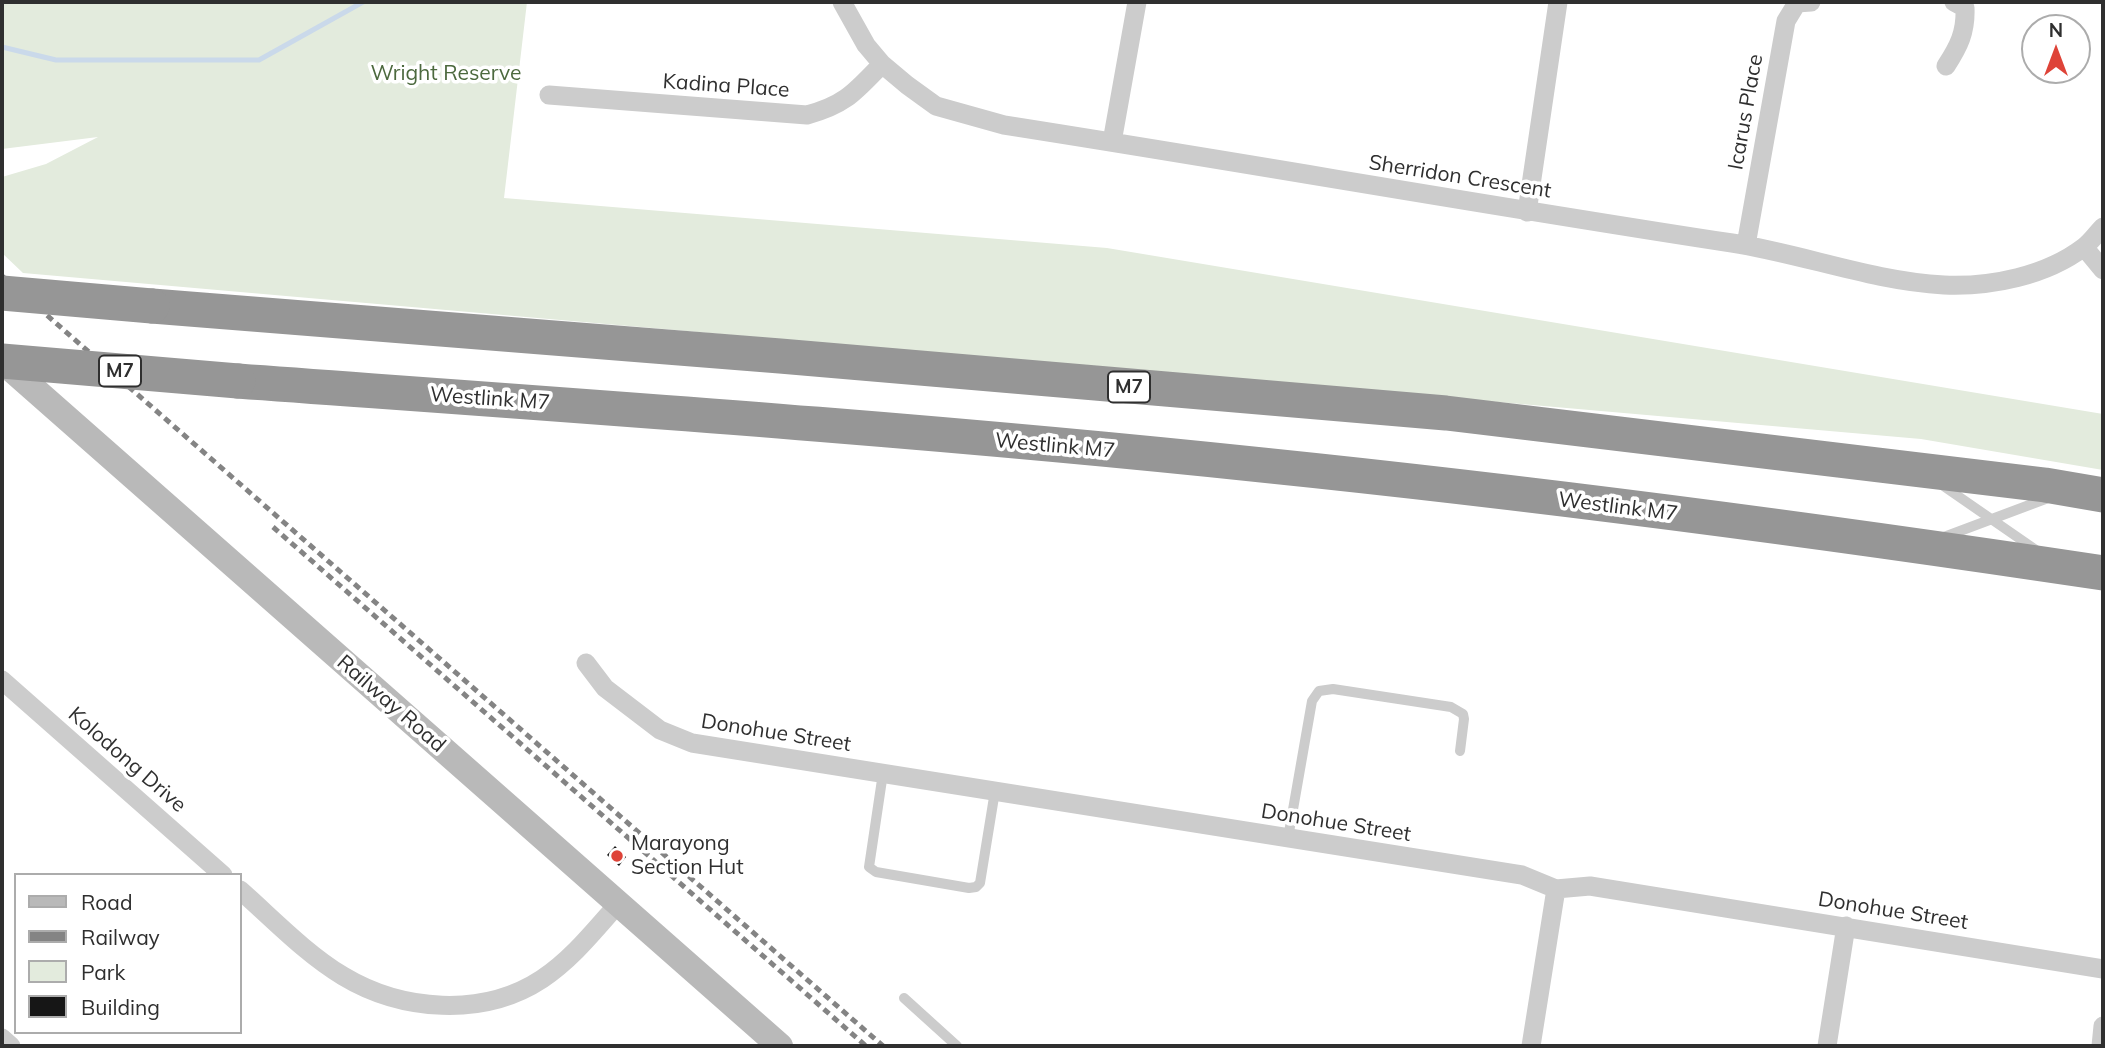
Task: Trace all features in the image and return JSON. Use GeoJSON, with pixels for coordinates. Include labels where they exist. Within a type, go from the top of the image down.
{"type":"FeatureCollection","features":[{"type":"Feature","properties":{"kind":"highway","name":"M7"},"geometry":{"type":"LineString","coordinates":[[2,293],[1446,413],[2087,492]]}},
{"type":"Feature","properties":{"kind":"highway","name":"Westlink M7"},"geometry":{"type":"LineString","coordinates":[[2,361],[669,413],[1263,465],[1803,529],[2103,573]]}},
{"type":"Feature","properties":{"kind":"street","name":"Sherridon Crescent"},"geometry":{"type":"LineString","coordinates":[[842,2],[852,24],[881,64],[936,106],[1004,125],[1527,212],[1746,245],[1895,279],[1944,285],[1983,284],[2014,279],[2046,268],[2084,247],[2103,227]]}},
{"type":"Feature","properties":{"kind":"street"},"geometry":{"type":"LineString","coordinates":[[1112,142],[1137,2]]}},
{"type":"Feature","properties":{"kind":"street"},"geometry":{"type":"LineString","coordinates":[[1527,212],[1558,2]]}},
{"type":"Feature","properties":{"kind":"street","name":"Icarus Place"},"geometry":{"type":"LineString","coordinates":[[1746,245],[1786,20],[1797,3],[1811,2]]}},
{"type":"Feature","properties":{"kind":"street"},"geometry":{"type":"LineString","coordinates":[[1946,66],[1959,46],[1966,25],[1965,8],[1954,2]]}},
{"type":"Feature","properties":{"kind":"street","name":"Kadina Place"},"geometry":{"type":"LineString","coordinates":[[549,95],[807,115],[832,108],[854,93],[881,64]]}},
{"type":"Feature","properties":{"kind":"street"},"geometry":{"type":"LineString","coordinates":[[2084,247],[2103,270]]}},
{"type":"Feature","properties":{"kind":"street","name":"Railway Road"},"geometry":{"type":"LineString","coordinates":[[2,361],[780,1046]]}},
{"type":"Feature","properties":{"kind":"street","name":"Donohue Street"},"geometry":{"type":"LineString","coordinates":[[586,663],[606,688],[649,722],[660,730],[692,743],[1522,876],[1556,889],[1590,886],[2103,969]]}},
{"type":"Feature","properties":{"kind":"street","name":"Kolodong Drive"},"geometry":{"type":"LineString","coordinates":[[2,680],[221,873]]}},
{"type":"Feature","properties":{"kind":"street"},"geometry":{"type":"LineString","coordinates":[[1531,1046],[1556,889]]}},
{"type":"Feature","properties":{"kind":"street"},"geometry":{"type":"LineString","coordinates":[[242,892],[318,959],[341,975],[382,994],[433,1005],[465,1006],[492,1001],[540,981],[574,953],[618,904]]}},
{"type":"Feature","properties":{"kind":"street"},"geometry":{"type":"LineString","coordinates":[[1827,1046],[1846,926]]}},
{"type":"Feature","properties":{"kind":"street"},"geometry":{"type":"LineString","coordinates":[[2101,1046],[2103,1026]]}},
{"type":"Feature","properties":{"kind":"street"},"geometry":{"type":"LineString","coordinates":[[2,1038],[10,1046]]}},
{"type":"Feature","properties":{"kind":"lane"},"geometry":{"type":"LineString","coordinates":[[1922,471],[2059,566]]}},
{"type":"Feature","properties":{"kind":"lane"},"geometry":{"type":"LineString","coordinates":[[1920,546],[1991,519],[2087,492]]}},
{"type":"Feature","properties":{"kind":"lane"},"geometry":{"type":"LineString","coordinates":[[1288,838],[1311,701],[1319,691],[1333,689],[1451,707],[1463,714],[1460,751]]}},
{"type":"Feature","properties":{"kind":"lane"},"geometry":{"type":"LineString","coordinates":[[883,774],[869,867],[876,872],[956,886],[976,887],[980,883],[995,792]]}},
{"type":"Feature","properties":{"kind":"lane"},"geometry":{"type":"LineString","coordinates":[[904,998],[957,1046]]}},
{"type":"Feature","properties":{"kind":"green space","name":"Wright Reserve"},"geometry":{"type":"Polygon","coordinates":[[[2,2],[527,2],[504,198],[1107,248],[2103,414],[2103,470],[1921,439],[23,273],[2,253],[2,177],[46,164],[98,137],[2,149],[2,2]]]}},
{"type":"Feature","properties":{"kind":"building","name":"Marayong Section Hut"},"geometry":{"type":"Polygon","coordinates":[[[615,846],[626,857],[619,866],[607,855],[615,846]]]}},
{"type":"Feature","properties":{"kind":"waterway"},"geometry":{"type":"LineString","coordinates":[[2,47],[56,60],[259,60],[363,2]]}},
{"type":"Feature","properties":{"kind":"railway"},"geometry":{"type":"LineString","coordinates":[[2,276],[883,1046]]}},
{"type":"Feature","properties":{"kind":"railway"},"geometry":{"type":"LineString","coordinates":[[273,527],[866,1046]]}},
{"type":"Feature","properties":{"kind":"place","name":"Marayong Section Hut"},"geometry":{"type":"Point","coordinates":[617,856]}}]}
